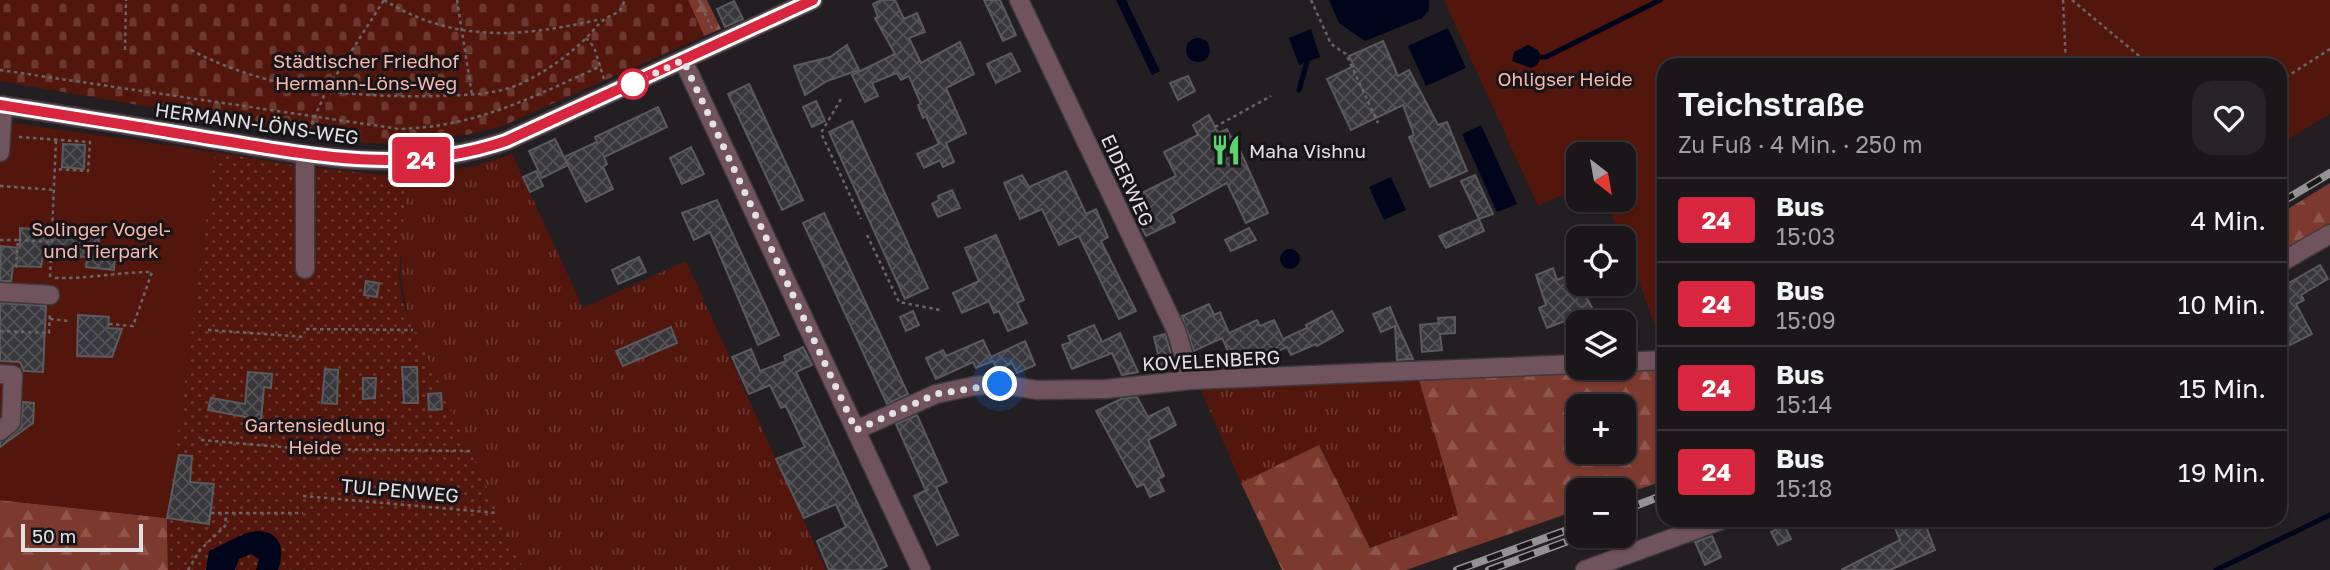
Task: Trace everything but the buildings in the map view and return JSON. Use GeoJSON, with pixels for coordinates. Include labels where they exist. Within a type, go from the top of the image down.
{"type":"FeatureCollection","features":[{"type":"Feature","properties":{"kind":"street","name":"HERMANN-LÖNS-WEG"},"geometry":{"type":"LineString","coordinates":[[2,105],[305,154],[368,161],[410,161],[454,156],[506,141],[813,0]]}},
{"type":"Feature","properties":{"kind":"street","name":"EIDERWEG"},"geometry":{"type":"LineString","coordinates":[[1019,0],[1176,330],[1191,380]]}},
{"type":"Feature","properties":{"kind":"street"},"geometry":{"type":"LineString","coordinates":[[683,60],[921,570]]}},
{"type":"Feature","properties":{"kind":"street"},"geometry":{"type":"LineString","coordinates":[[0,152],[2,105]]}},
{"type":"Feature","properties":{"kind":"street"},"geometry":{"type":"LineString","coordinates":[[304,269],[305,154]]}},
{"type":"Feature","properties":{"kind":"street"},"geometry":{"type":"LineString","coordinates":[[2287,259],[2327,236]]}},
{"type":"Feature","properties":{"kind":"street"},"geometry":{"type":"LineString","coordinates":[[0,292],[50,286]]}},
{"type":"Feature","properties":{"kind":"street"},"geometry":{"type":"LineString","coordinates":[[1636,361],[1657,360]]}},
{"type":"Feature","properties":{"kind":"street","name":"KOVELENBERG"},"geometry":{"type":"LineString","coordinates":[[856,430],[936,394],[974,386],[1000,384],[1037,390],[1106,388],[1191,380],[1566,364]]}},
{"type":"Feature","properties":{"kind":"street"},"geometry":{"type":"LineString","coordinates":[[0,374],[13,375],[11,422],[0,430]]}},
{"type":"Feature","properties":{"kind":"street"},"geometry":{"type":"LineString","coordinates":[[1585,570],[1703,527]]}},
{"type":"Feature","properties":{"kind":"path"},"geometry":{"type":"LineString","coordinates":[[125,50],[126,0]]}},
{"type":"Feature","properties":{"kind":"path"},"geometry":{"type":"LineString","coordinates":[[305,154],[312,118],[326,91],[384,0],[426,23],[463,30],[510,34],[538,32],[601,19],[619,12],[625,0]]}},
{"type":"Feature","properties":{"kind":"path"},"geometry":{"type":"LineString","coordinates":[[457,0],[472,95]]}},
{"type":"Feature","properties":{"kind":"path"},"geometry":{"type":"LineString","coordinates":[[699,0],[719,43]]}},
{"type":"Feature","properties":{"kind":"path"},"geometry":{"type":"LineString","coordinates":[[1311,0],[1331,44],[1346,54],[1378,123]]}},
{"type":"Feature","properties":{"kind":"path"},"geometry":{"type":"LineString","coordinates":[[2063,0],[2066,58]]}},
{"type":"Feature","properties":{"kind":"path"},"geometry":{"type":"LineString","coordinates":[[2071,0],[2141,58]]}},
{"type":"Feature","properties":{"kind":"path"},"geometry":{"type":"LineString","coordinates":[[191,50],[247,74],[326,91],[361,96],[472,95],[505,90],[558,62],[586,38],[601,19]]}},
{"type":"Feature","properties":{"kind":"path"},"geometry":{"type":"LineString","coordinates":[[586,38],[594,47],[606,82]]}},
{"type":"Feature","properties":{"kind":"path"},"geometry":{"type":"LineString","coordinates":[[2287,77],[2330,49]]}},
{"type":"Feature","properties":{"kind":"path"},"geometry":{"type":"LineString","coordinates":[[0,70],[368,127],[431,128],[498,113],[601,66]]}},
{"type":"Feature","properties":{"kind":"path"},"geometry":{"type":"LineString","coordinates":[[1215,127],[1271,96]]}},
{"type":"Feature","properties":{"kind":"path"},"geometry":{"type":"LineString","coordinates":[[841,100],[821,133],[861,219]]}},
{"type":"Feature","properties":{"kind":"path"},"geometry":{"type":"LineString","coordinates":[[1,135],[90,142],[89,171],[55,169]]}},
{"type":"Feature","properties":{"kind":"path"},"geometry":{"type":"LineString","coordinates":[[0,331],[49,333],[57,140]]}},
{"type":"Feature","properties":{"kind":"path"},"geometry":{"type":"LineString","coordinates":[[0,186],[54,190]]}},
{"type":"Feature","properties":{"kind":"path"},"geometry":{"type":"LineString","coordinates":[[867,235],[899,302],[940,310]]}},
{"type":"Feature","properties":{"kind":"path"},"geometry":{"type":"LineString","coordinates":[[0,240],[52,242]]}},
{"type":"Feature","properties":{"kind":"path"},"geometry":{"type":"LineString","coordinates":[[12,268],[16,267],[18,240]]}},
{"type":"Feature","properties":{"kind":"path"},"geometry":{"type":"LineString","coordinates":[[50,286],[113,272],[152,272],[133,326],[109,324]]}},
{"type":"Feature","properties":{"kind":"path"},"geometry":{"type":"LineString","coordinates":[[50,319],[70,321]]}},
{"type":"Feature","properties":{"kind":"path"},"geometry":{"type":"LineString","coordinates":[[306,329],[413,330]]}},
{"type":"Feature","properties":{"kind":"path"},"geometry":{"type":"LineString","coordinates":[[208,330],[306,337]]}},
{"type":"Feature","properties":{"kind":"path"},"geometry":{"type":"LineString","coordinates":[[201,440],[304,449],[470,452]]}},
{"type":"Feature","properties":{"kind":"path","name":"TULPENWEG"},"geometry":{"type":"LineString","coordinates":[[303,496],[496,513]]}},
{"type":"Feature","properties":{"kind":"path"},"geometry":{"type":"LineString","coordinates":[[211,513],[303,513]]}},
{"type":"Feature","properties":{"kind":"path"},"geometry":{"type":"LineString","coordinates":[[188,570],[200,550],[225,526],[226,513]]}},
{"type":"Feature","properties":{"kind":"green space","name":"Städtischer Friedhof Hermann-Löns-Weg"},"geometry":{"type":"Polygon","coordinates":[[[0,0],[688,0],[704,36],[500,127],[465,135],[366,143],[0,81],[0,0]]]}},
{"type":"Feature","properties":{"kind":"green space"},"geometry":{"type":"Polygon","coordinates":[[[688,0],[707,0],[721,29],[704,36],[688,0]]]}},
{"type":"Feature","properties":{"kind":"green space","name":"Ohligser Heide"},"geometry":{"type":"Polygon","coordinates":[[[1444,0],[2330,0],[2330,114],[2287,140],[2287,58],[1657,58],[1657,334],[1636,273],[1636,226],[1617,226],[1610,212],[1636,212],[1636,142],[1566,142],[1566,193],[1538,206],[1444,0]]]}},
{"type":"Feature","properties":{"kind":"green space","name":"Solinger Vogel- und Tierpark"},"geometry":{"type":"Polygon","coordinates":[[[0,121],[215,152],[167,518],[0,500],[0,121]]]}},
{"type":"Feature","properties":{"kind":"green space","name":"Gartensiedlung Heide"},"geometry":{"type":"Polygon","coordinates":[[[215,152],[305,167],[407,177],[399,277],[403,303],[524,570],[168,570],[167,518],[215,152]]]}},
{"type":"Feature","properties":{"kind":"green space"},"geometry":{"type":"Polygon","coordinates":[[[512,154],[583,308],[686,261],[826,570],[524,570],[413,327],[401,271],[407,177],[474,166],[512,154]]]}},
{"type":"Feature","properties":{"kind":"green space"},"geometry":{"type":"Polygon","coordinates":[[[2330,183],[2330,224],[2287,251],[2287,210],[2330,183]]]}},
{"type":"Feature","properties":{"kind":"green space"},"geometry":{"type":"Polygon","coordinates":[[[1657,366],[1657,483],[1636,490],[1636,478],[1566,478],[1566,514],[1406,570],[1282,570],[1241,483],[1319,445],[1370,548],[1458,515],[1419,380],[1566,372],[1566,380],[1636,380],[1636,368],[1657,366]]]}},
{"type":"Feature","properties":{"kind":"green space"},"geometry":{"type":"Polygon","coordinates":[[[1419,380],[1458,515],[1369,548],[1320,446],[1241,483],[1200,388],[1419,380]]]}},
{"type":"Feature","properties":{"kind":"green space"},"geometry":{"type":"Polygon","coordinates":[[[0,500],[167,518],[168,570],[0,570],[0,500]]]}},
{"type":"Feature","properties":{"kind":"water"},"geometry":{"type":"Polygon","coordinates":[[[1116,0],[1126,0],[1160,71],[1152,75],[1116,0]]]}},
{"type":"Feature","properties":{"kind":"water"},"geometry":{"type":"Polygon","coordinates":[[[1329,0],[1429,0],[1429,10],[1422,18],[1365,41],[1339,23],[1329,0]]]}},
{"type":"Feature","properties":{"kind":"water"},"geometry":{"type":"Polygon","coordinates":[[[1448,28],[1466,68],[1426,86],[1408,46],[1448,28]]]}},
{"type":"Feature","properties":{"kind":"water"},"geometry":{"type":"Polygon","coordinates":[[[1311,29],[1320,57],[1299,65],[1289,38],[1311,29]]]}},
{"type":"Feature","properties":{"kind":"water"},"geometry":{"type":"Polygon","coordinates":[[[1198,38],[1207,41],[1210,50],[1207,59],[1198,62],[1189,59],[1186,50],[1189,41],[1198,38]]]}},
{"type":"Feature","properties":{"kind":"water"},"geometry":{"type":"Polygon","coordinates":[[[1528,45],[1538,50],[1540,56],[1538,63],[1531,68],[1512,61],[1514,52],[1528,45]]]}},
{"type":"Feature","properties":{"kind":"water"},"geometry":{"type":"Polygon","coordinates":[[[1481,125],[1517,204],[1497,212],[1462,134],[1481,125]]]}},
{"type":"Feature","properties":{"kind":"water"},"geometry":{"type":"Polygon","coordinates":[[[1391,177],[1406,210],[1384,220],[1369,187],[1391,177]]]}},
{"type":"Feature","properties":{"kind":"water"},"geometry":{"type":"Polygon","coordinates":[[[1290,249],[1297,252],[1300,259],[1297,266],[1290,269],[1283,266],[1280,259],[1283,252],[1290,249]]]}},
{"type":"Feature","properties":{"kind":"water"},"geometry":{"type":"Polygon","coordinates":[[[258,531],[272,535],[280,544],[278,570],[256,570],[259,559],[251,554],[239,559],[235,570],[206,570],[209,551],[246,533],[258,531]]]}},
{"type":"Feature","properties":{"kind":"waterway"},"geometry":{"type":"LineString","coordinates":[[1540,57],[1546,57],[1660,0]]}},
{"type":"Feature","properties":{"kind":"waterway"},"geometry":{"type":"LineString","coordinates":[[1299,90],[1307,62]]}},
{"type":"Feature","properties":{"kind":"waterway"},"geometry":{"type":"LineString","coordinates":[[2216,570],[2330,515]]}},
{"type":"Feature","properties":{"kind":"railway"},"geometry":{"type":"LineString","coordinates":[[2287,199],[2330,173]]}},
{"type":"Feature","properties":{"kind":"railway"},"geometry":{"type":"LineString","coordinates":[[1636,506],[1657,498]]}},
{"type":"Feature","properties":{"kind":"railway"},"geometry":{"type":"LineString","coordinates":[[1457,570],[1566,530]]}},
{"type":"Feature","properties":{"kind":"railway"},"geometry":{"type":"LineString","coordinates":[[1489,570],[1566,542]]}},
{"type":"Feature","properties":{"kind":"bus line","name":"24"},"geometry":{"type":"LineString","coordinates":[[0,105],[305,154],[368,161],[427,160],[480,150],[506,141],[813,0]]}},
{"type":"Feature","properties":{"kind":"place","name":"Maha Vishnu"},"geometry":{"type":"Point","coordinates":[1226,150]}},
{"type":"Feature","properties":{"kind":"route"},"geometry":{"type":"LineString","coordinates":[[633,84],[683,60],[856,430],[936,394],[1000,384]]}}]}
